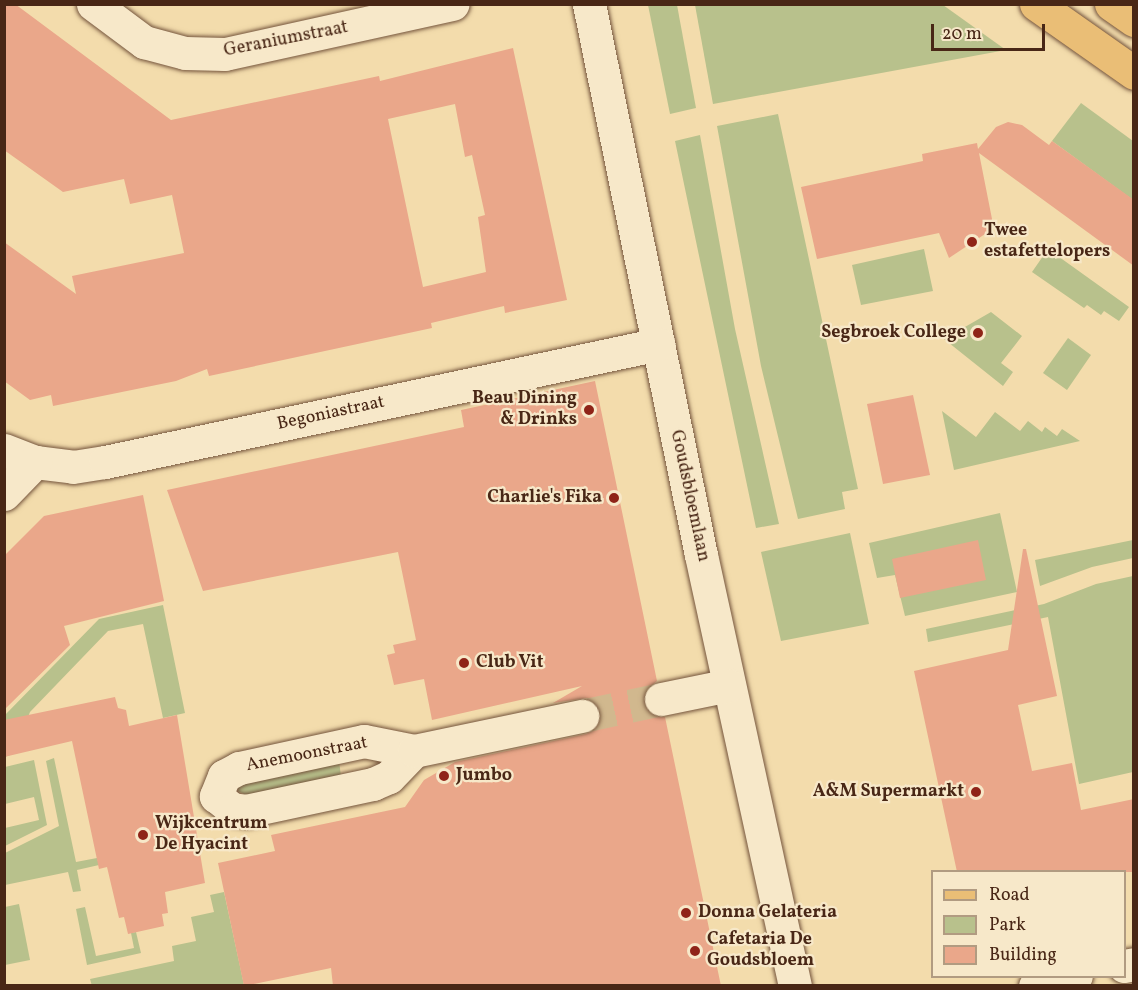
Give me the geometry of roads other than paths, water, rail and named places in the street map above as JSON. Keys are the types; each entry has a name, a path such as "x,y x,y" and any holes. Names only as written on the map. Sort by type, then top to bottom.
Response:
{"main road":[{"path":"1036,4 1134,74"},
{"path":"1111,4 1134,20"}],"street":[{"name":"Geraniumstraat","path":"93,4 144,42 185,53 225,54 453,4"},
{"name":"Goudsbloemlaan","path":"589,4 729,685 795,986"},
{"name":"Begoniastraat","path":"4,450 35,462 73,466 105,462 659,345"},
{"path":"4,494 35,462"},
{"path":"661,699 729,685"},
{"name":"Anemoonstraat","path":"414,751 388,777 373,783 246,811 232,809 216,796 224,776 239,768 364,741 414,751 582,716"},
{"path":"1035,986 1068,978"}],"tunnel":[{"path":"582,716 661,699"}],"place":[{"name":"Twee estafettelopers","path":"972,242"},
{"name":"Segbroek College","path":"978,333"},
{"name":"Beau Dining & Drinks","path":"589,410"},
{"name":"Charlie's Fika","path":"614,498"},
{"name":"Club Vit","path":"464,663"},
{"name":"Jumbo","path":"444,776"},
{"name":"A&M Supermarkt","path":"976,792"},
{"name":"Wijkcentrum De Hyacint","path":"143,835"},
{"name":"Donna Gelateria","path":"686,913"},
{"name":"Cafetaria De Goudsbloem","path":"695,951"}]}
